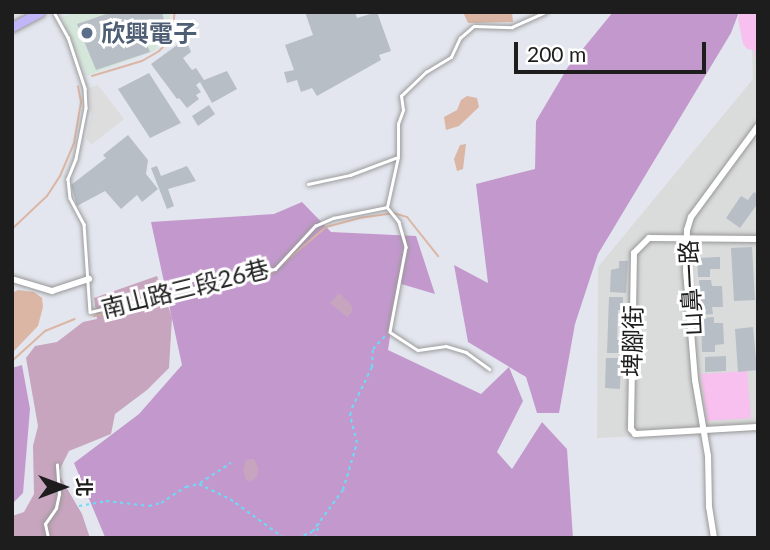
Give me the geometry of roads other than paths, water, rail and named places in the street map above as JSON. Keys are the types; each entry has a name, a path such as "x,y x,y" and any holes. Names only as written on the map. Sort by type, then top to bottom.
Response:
{"street":[{"path":"12,27 40,12"},
{"name":"山鼻一路","path":"714,538 709,507 708,456 695,380 686,239 691,217 758,126"},
{"name":"埤腳街","path":"758,239 649,238 634,253 631,429 635,434 758,427"},
{"path":"12,279 52,291 89,279"}],"lane":[{"path":"54,12 68,37 84,84 86,108 68,179 70,198 84,224 89,279"},
{"path":"489,369 466,352 446,346 418,350 390,332 406,247 398,222 387,206 398,157 398,124 403,110 401,96 426,72 451,57 467,30 479,25 512,27 545,12"},
{"path":"308,184 350,175 398,157"},
{"name":"南山路三段26巷","path":"89,279 90,312 275,269 315,226 333,218 387,206"},
{"path":"48,538 45,524 56,508 59,494 57,465"}],"waterway":[{"path":"92,76 142,61 159,51 171,39 175,12"},
{"path":"12,229 47,196 60,176 74,143 81,102 78,86"},
{"path":"94,316 269,275 326,227 359,218 393,213 407,217 438,256"},
{"path":"12,361 45,331 75,319"}],"place":[{"name":"欣興電子","path":"87,33"}]}
